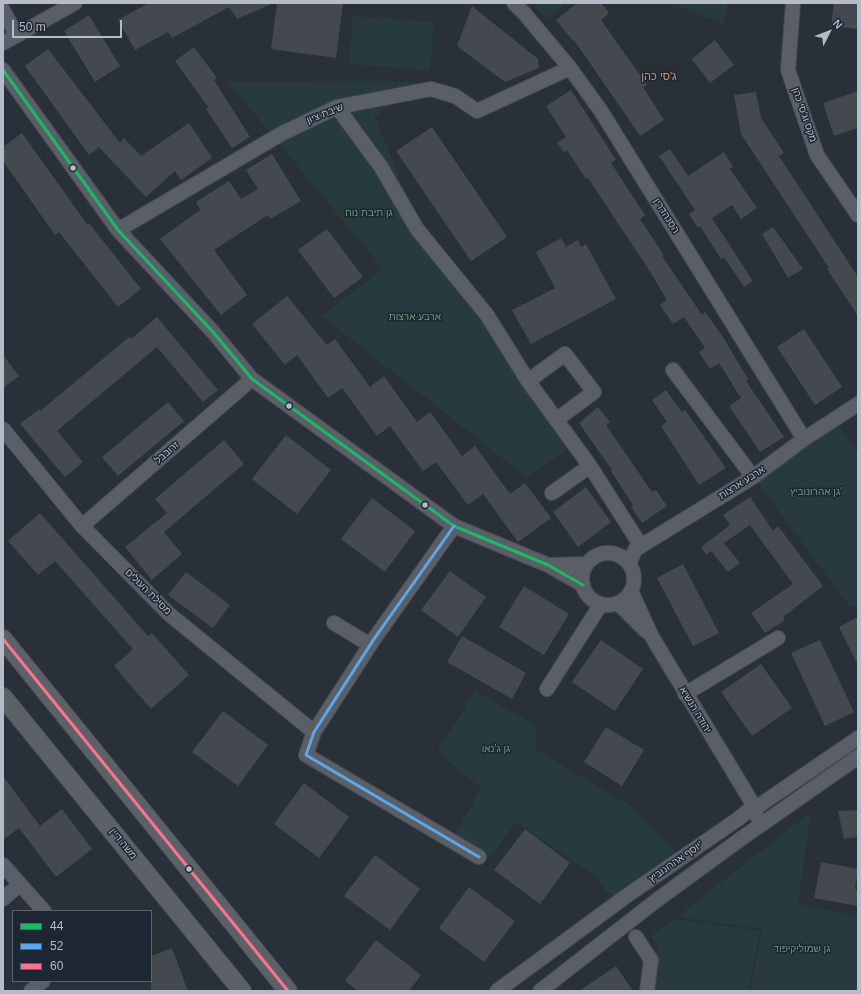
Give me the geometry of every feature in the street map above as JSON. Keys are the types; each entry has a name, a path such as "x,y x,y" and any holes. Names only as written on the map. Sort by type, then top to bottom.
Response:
{"main road":[{"path":"3,639 288,991"},
{"name":"משה דיין","path":"3,697 242,991"}],"street":[{"path":"3,43 16,34 75,3"},
{"name":"הסנהדרין","path":"514,3 570,68 601,111 804,439"},
{"name":"מקס וג'סי כהן","path":"793,3 788,70 817,155 858,215"},
{"path":"3,10 16,34"},
{"name":"שיבת ציון","path":"118,230 280,134 337,107 431,90 455,96 477,111 570,68"},
{"path":"3,70 118,230 212,332 252,379 454,526 548,565 583,585"},
{"path":"337,107 381,167 417,230 487,315 528,381 590,466 641,546"},
{"path":"528,381 565,354 594,392 556,420"},
{"path":"673,370 753,477"},
{"name":"זרובבל","path":"82,526 252,379"},
{"name":"ארבע ארצות","path":"629,564 635,550 753,477 804,439 858,404"},
{"name":"מסילת העולים","path":"3,429 82,526 169,614 314,732"},
{"path":"552,493 590,466"},
{"path":"454,526 370,645 314,732 306,755 479,857"},
{"path":"605,554 614,554 629,564 634,574 634,582 632,591 626,598 618,603 610,605 601,604 593,600 587,594 583,585 583,572 587,564 594,558 605,554"},
{"path":"548,565 587,564"},
{"name":"יהודה הנשיא","path":"632,591 652,637 738,783 754,806 757,827"},
{"name":"יהודה הנשיא","path":"618,603 652,637"},
{"path":"547,689 601,604"},
{"path":"334,623 370,645"},
{"path":"686,694 778,638"},
{"name":"יוסף אהרונוביץ'","path":"498,991 625,897 738,819 754,806 760,805 858,738"},
{"name":"יוסף אהרונוביץ'","path":"540,991 657,900 757,827 858,757"},
{"name":"יהודה הנשיא","path":"738,783 740,806 738,819"},
{"path":"3,865 43,910"},
{"path":"3,899 20,884"},
{"path":"636,937 651,960 647,991"},
{"path":"31,991 42,982"}],"green space":[{"path":"532,3 567,3 546,19"},
{"path":"670,3 728,3 723,24"},
{"path":"353,16 434,22 430,70 349,64"},
{"name":"ארבע ארצות","path":"227,81 419,82 375,117 419,225 577,443 526,477 322,316 383,269"},
{"name":"גן אהרונוביץ'","path":"838,424 858,455 858,605 850,607 757,482"},
{"name":"גן ג'נאו","path":"475,691 537,726 536,750 630,805 677,853 613,900 593,874 515,822 492,857 455,835 481,788 437,752"},
{"name":"גן שמוליקיפוד","path":"811,812 798,904 858,916 858,991 750,991 762,929 677,917"},
{"path":"675,919 760,931 748,991 652,991 658,946 651,936"}],"building":[{"path":"149,3 274,3 237,19 229,7 172,38 168,32 135,50 118,20"},
{"path":"277,3 343,3 336,58 271,49"},
{"path":"577,3 601,3 609,13 601,20 647,85 643,87 664,120 640,136 574,40 573,41 556,20"},
{"path":"834,3 858,3 858,29 831,26"},
{"path":"472,6 538,59 539,68 505,82 457,46"},
{"path":"89,15 120,66 95,82 64,31"},
{"path":"715,40 734,65 710,83 692,59"},
{"path":"194,47 217,78 214,80 250,137 232,148 206,109 208,107 175,61"},
{"path":"48,49 120,143 124,138 141,156 189,123 212,158 181,180 175,171 146,197 99,147 89,155 25,66"},
{"path":"571,90 616,160 611,163 645,215 640,219 664,255 662,256 702,315 705,312 723,337 748,379 746,381 784,437 760,452 729,406 741,398 719,363 710,369 699,352 705,348 684,317 673,324 660,305 667,300 649,270 588,178 586,179 567,150 564,152 557,143 566,137 546,106"},
{"path":"858,91 858,128 834,136 823,103"},
{"path":"756,92 761,118 784,153 779,156 858,277 858,316 827,269 829,268 741,134 734,95"},
{"path":"432,127 507,237 471,261 396,151"},
{"path":"22,133 87,224 89,223 141,289 118,307 59,232 55,235 3,161 3,147"},
{"path":"670,149 688,176 724,152 733,167 730,169 757,208 741,219 732,205 712,218 753,281 744,287 724,257 721,259 700,226 698,228 689,214 695,210 659,156"},
{"path":"272,154 301,201 270,219 268,215 214,250 247,295 221,315 160,239 200,210 196,202 229,181 241,199 258,189 246,170"},
{"path":"773,227 803,269 788,278 762,234"},
{"path":"327,229 363,277 334,298 298,250"},
{"path":"561,238 566,247 578,240 581,247 586,244 616,299 531,344 512,310 555,288 536,252"},
{"path":"287,296 327,345 335,339 370,387 384,376 417,422 430,412 462,456 475,446 510,494 525,483 551,518 518,542 483,494 468,505 436,462 423,471 390,426 377,436 342,388 328,398 297,355 285,365 252,324"},
{"path":"157,317 218,390 203,402 157,347 57,431 83,462 65,477 20,424 39,409 40,411 129,337 131,339"},
{"path":"804,329 842,387 815,405 777,347"},
{"path":"3,355 19,376 3,388"},
{"path":"666,390 682,412 685,410 726,468 699,485 661,426 667,422 652,400"},
{"path":"168,402 184,421 118,476 102,457"},
{"path":"598,407 610,422 606,425 652,492 656,490 667,506 642,523 631,506 633,505 611,471 612,470 579,423"},
{"path":"286,435 331,470 297,514 252,479"},
{"path":"224,440 244,464 164,532 182,554 152,580 125,547 167,513 155,499"},
{"path":"586,487 611,522 578,547 553,512"},
{"path":"750,497 773,531 778,526 823,586 783,617 785,620 765,633 751,613 793,584 750,525 724,543 740,563 728,572 711,551 706,555 701,547 730,525 723,515"},
{"path":"372,498 415,531 385,572 341,539"},
{"path":"40,513 148,636 152,633 189,675 151,709 114,666 133,649 55,561 38,575 8,541"},
{"path":"683,564 719,633 693,646 657,578"},
{"path":"450,571 486,597 458,637 421,610"},
{"path":"186,572 230,605 213,628 168,595"},
{"path":"524,586 569,614 544,655 499,627"},
{"path":"858,617 858,665 839,627"},
{"path":"462,636 526,673 512,699 447,662"},
{"path":"601,640 643,669 615,711 572,682"},
{"path":"820,640 854,712 825,726 791,653"},
{"path":"761,664 792,708 752,736 721,692"},
{"path":"223,711 268,745 238,786 192,752"},
{"path":"606,727 644,750 622,786 584,762"},
{"path":"3,776 40,826 62,809 92,849 56,877 19,828 3,840"},
{"path":"304,783 349,817 319,858 274,824"},
{"path":"858,810 858,837 844,839 838,811"},
{"path":"525,829 570,863 540,904 494,870"},
{"path":"375,855 420,889 390,930 344,896"},
{"path":"821,862 858,869 855,889 858,890 858,906 814,898"},
{"path":"469,887 515,921 484,962 439,928"},
{"path":"376,940 421,975 409,991 358,991 345,981"},
{"path":"172,948 188,991 151,991 152,956"},
{"path":"616,966 633,991 579,991"}],"transit line":[{"name":"44","path":"3,70 118,230 213,332 252,379 454,526 548,565 583,585"},
{"name":"52","path":"454,526 374,639 314,732 306,755 479,857"},
{"name":"60","path":"3,639 288,991"}],"district":[{"name":"ג'סי כהן","path":"659,77"}],"park label":[{"name":"גן תיבת נוח","path":"369,213"}]}
